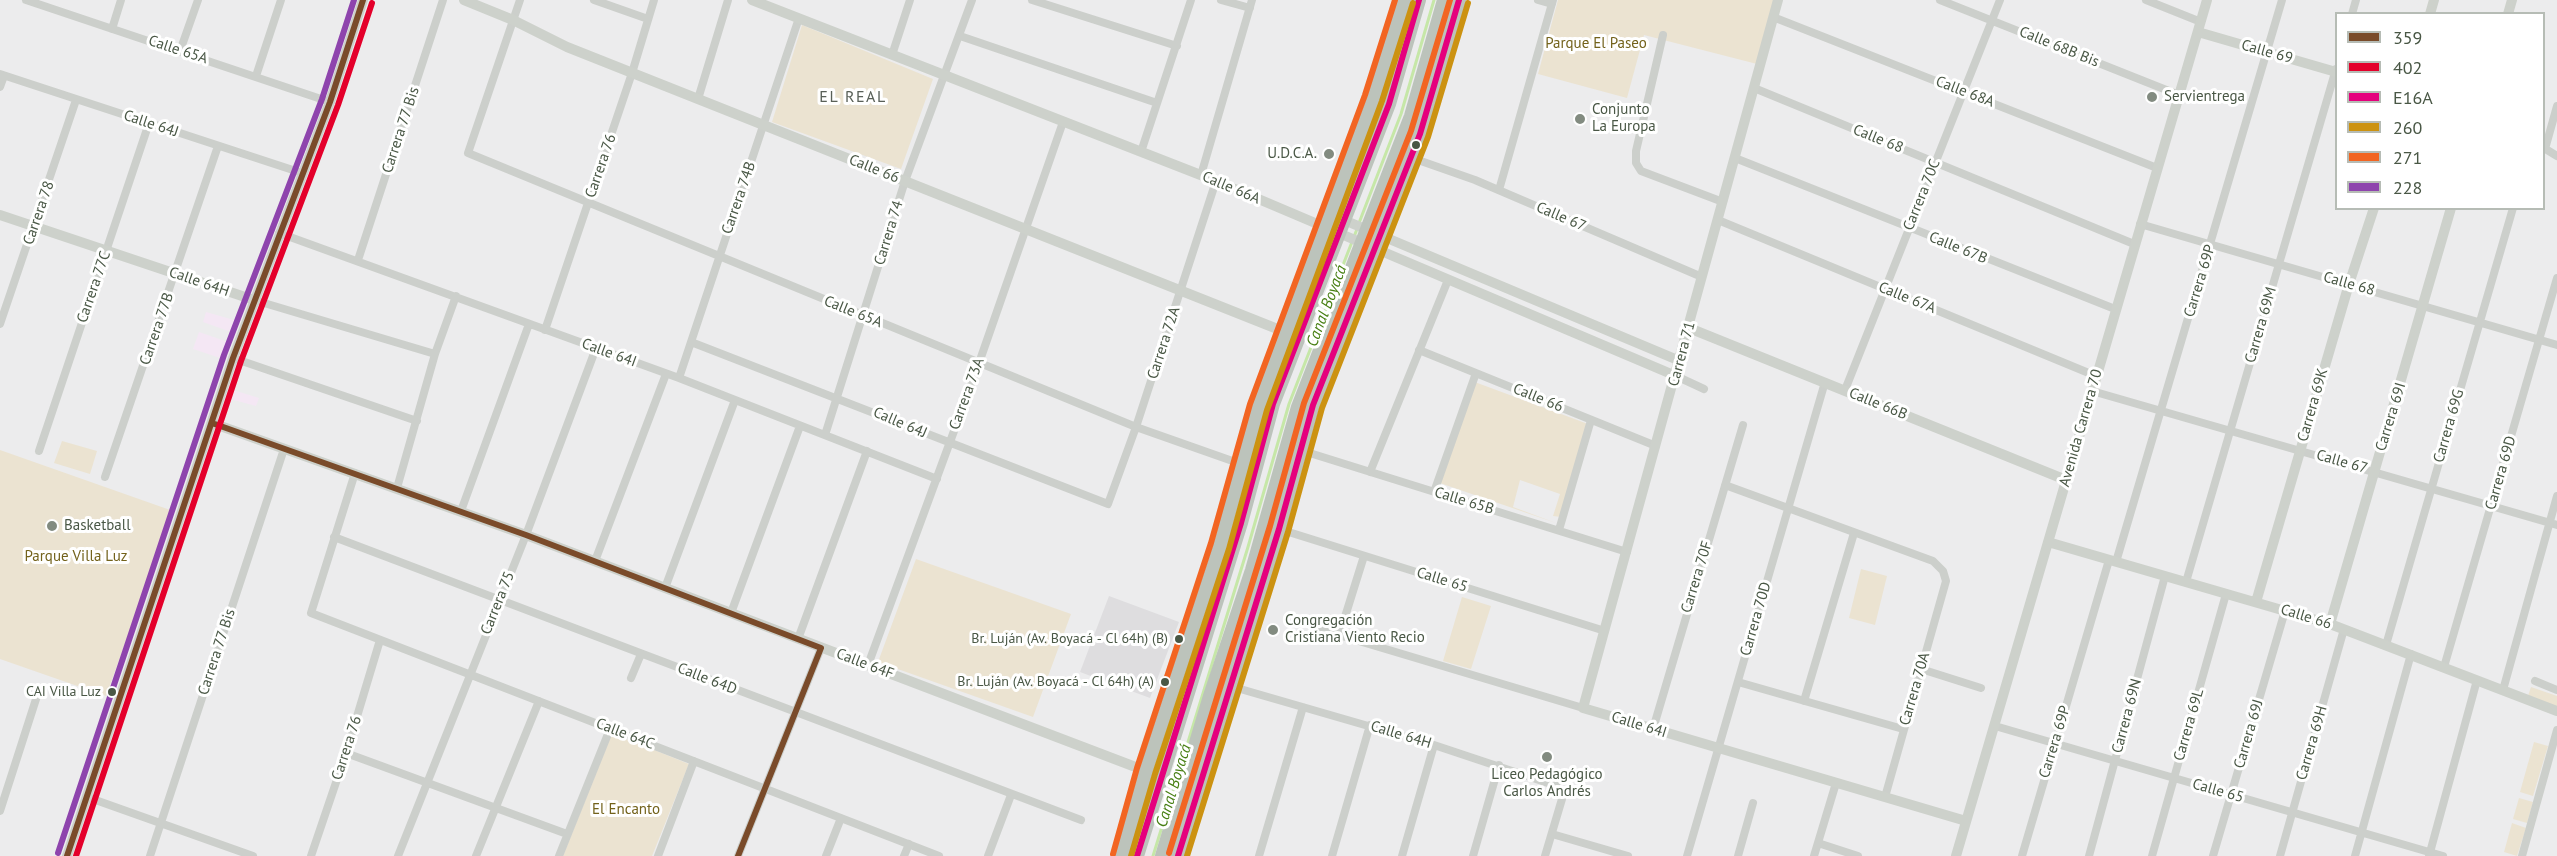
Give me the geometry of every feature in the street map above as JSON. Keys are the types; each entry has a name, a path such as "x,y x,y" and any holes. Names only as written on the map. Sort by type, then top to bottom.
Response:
{"highway":[{"path":"1122,856 1146,771 1220,546 1258,407 1285,332 1339,226 1404,0"},
{"path":"1137,856 1225,574 1273,404 1339,226 1389,104 1419,0"},
{"path":"1162,856 1238,614 1298,407 1366,237 1411,116 1444,0"},
{"path":"1177,856 1279,529 1300,450 1366,237 1426,115 1459,0"},
{"path":"1220,546 1225,574"},
{"path":"1238,614 1258,597"},
{"path":"1187,642 1208,626"},
{"path":"1168,834 1177,856"}],"street":[{"name":"Calle 65A","path":"26,0 39,2 112,29 330,102"},
{"path":"112,29 121,0"},
{"path":"180,51 198,0"},
{"path":"256,76 281,0"},
{"path":"67,856 233,358 330,102 363,0"},
{"name":"Carrera 77 Bis","path":"358,260 443,0"},
{"name":"Calle 66","path":"464,0 513,20 567,47 1285,332"},
{"path":"513,20 520,0"},
{"path":"594,0 648,19"},
{"name":"Carrera 76","path":"545,330 632,73 654,0"},
{"path":"698,99 728,0"},
{"name":"Calle 66A","path":"752,0 1216,181 1339,226 1680,361"},
{"path":"892,55 910,0"},
{"name":"Carrera 74","path":"825,435 905,181 972,0"},
{"path":"1032,0 1177,46"},
{"path":"1141,152 1191,0"},
{"path":"1201,175 1251,4 1221,0"},
{"path":"1499,190 1553,2 1538,0"},
{"name":"Carrera 71","path":"1583,708 1778,0"},
{"name":"Calle 68B Bis","path":"1940,0 2179,95"},
{"name":"Carrera 70C","path":"1845,390 2000,0"},
{"name":"Calle 69","path":"2146,0 2199,27 2268,52 2335,70"},
{"name":"Avenida Carrera 70","path":"1956,856 2207,0"},
{"name":"Carrera 69P","path":"2022,856 2055,743 2212,245 2282,0"},
{"name":"Calle 68A","path":"1773,17 2157,168"},
{"name":"Carrera 74B","path":"679,378 799,18"},
{"name":"Calle 65A","path":"513,20 468,153 1136,427 1241,464"},
{"path":"960,36 1157,103"},
{"path":"1663,36 1636,151 1636,163 1641,171 1723,202"},
{"name":"Carrera 69M","path":"2186,582 2335,73"},
{"path":"0,87 2,75"},
{"name":"Calle 64J","path":"2,75 302,173"},
{"name":"Calle 68","path":"1754,88 2134,244"},
{"name":"Carrera 78","path":"0,324 76,100"},
{"path":"2545,146 2557,106"},
{"name":"Carrera 73A","path":"868,665 979,363 1063,122"},
{"name":"Carrera 77C","path":"39,451 149,123"},
{"name":"Carrera 77B","path":"105,477 218,146"},
{"name":"Calle 67B","path":"1735,158 2115,309"},
{"name":"Calle 67","path":"1418,160 1475,180 1702,277"},
{"name":"Carrera 72A","path":"1108,504 1136,427 1216,181"},
{"name":"Carrera 69K","path":"2256,602 2349,284 2373,210"},
{"name":"Carrera 69I","path":"2330,624 2450,210"},
{"name":"Carrera 69G","path":"2386,645 2512,210"},
{"name":"Calle 64H","path":"0,215 254,300 435,354"},
{"name":"Calle 67A","path":"1718,220 2096,376"},
{"name":"Calle 68","path":"2140,224 2557,345"},
{"name":"Calle 64I","path":"279,233 679,378 937,479"},
{"name":"Calle 66A","path":"1366,237 1448,279 1704,389"},
{"name":"Carrera 69D","path":"2444,667 2557,278"},
{"path":"1370,472 1448,279"},
{"path":"397,488 435,354 456,296"},
{"path":"461,511 529,324"},
{"name":"Calle 66B","path":"1689,327 2066,480"},
{"name":"Calle 64J","path":"691,342 1108,504"},
{"name":"Carrera 75","path":"398,856 526,535 596,348"},
{"name":"Calle 66","path":"1419,350 1656,446"},
{"path":"233,358 417,421"},
{"path":"1434,492 1476,373"},
{"path":"595,561 666,374"},
{"name":"Carrera 70D","path":"1687,856 1825,382"},
{"name":"Calle 67","path":"2092,391 2231,429 2553,524"},
{"path":"665,588 735,400"},
{"path":"1559,530 1591,420"},
{"name":"Calle 64F","path":"212,423 526,535 1146,771"},
{"name":"Carrera 70F","path":"1653,729 1743,425"},
{"path":"731,613 800,426"},
{"name":"Carrera 77 Bis","path":"150,856 284,449"},
{"name":"Calle 65B","path":"1300,450 1627,552"},
{"path":"798,639 867,451"},
{"path":"334,537 355,473"},
{"path":"1725,485 1854,533 1804,701"},
{"path":"2503,690 2553,524 2557,496"},
{"name":"Calle 65","path":"1279,529 1605,631"},
{"name":"Carrera 70A","path":"1854,533 1933,561 1943,571 1946,581 1885,797"},
{"name":"Calle 64D","path":"334,537 1081,820"},
{"name":"Calle 64C","path":"334,537 311,613 939,856"},
{"name":"Calle 66","path":"2048,542 2330,624 2557,711"},
{"path":"1339,636 1364,556"},
{"name":"Carrera 69N","path":"2090,856 2165,576"},
{"name":"Carrera 69L","path":"2152,856 2226,594"},
{"name":"Carrera 69J","path":"2213,856 2285,612"},
{"name":"Calle 64I","path":"1312,627 1966,821"},
{"name":"Carrera 69H","path":"2280,856 2344,629"},
{"name":"Carrera 76","path":"311,856 346,753 380,640"},
{"path":"738,856 821,648"},
{"path":"631,678 641,654"},
{"path":"2355,856 2411,654"},
{"path":"1921,669 1981,688"},
{"path":"2430,854 2477,680"},
{"path":"2535,681 2557,690"},
{"path":"1738,682 1903,729"},
{"name":"Calle 64H","path":"1230,686 1370,725 1499,765 1557,786 1562,799 1552,834"},
{"path":"0,811 38,696"},
{"path":"476,856 539,701"},
{"path":"1259,856 1303,707"},
{"path":"1332,856 1370,725"},
{"name":"Calle 65","path":"1995,726 2442,856"},
{"path":"559,856 610,729"},
{"path":"2522,856 2557,730"},
{"path":"1402,856 1434,745"},
{"path":"346,753 495,810 567,834"},
{"path":"658,856 694,761"},
{"path":"1473,856 1499,765"},
{"path":"1814,856 1836,783"},
{"path":"988,856 1011,795"},
{"path":"87,797 252,856"},
{"path":"1738,856 1753,803"},
{"path":"826,856 841,818"},
{"path":"1545,856 1552,834 1628,856"},
{"path":"1818,843 1858,856"},
{"path":"904,856 909,844"}],"shaded area":[{"path":"206,312 234,320 231,332 203,322"},
{"path":"199,332 228,342 223,359 193,349"},
{"path":"233,390 259,398 256,406 230,399"},
{"path":"1109,596 1179,622 1150,698 1080,672"}],"green space":[{"name":"Parque El Paseo","path":"1558,0 1774,0 1757,64 1644,35 1627,98 1538,74"},
{"path":"802,25 933,79 901,169 772,122"},
{"path":"1472,381 1588,424 1561,517 1553,516 1560,494 1520,480 1513,507 1556,523 1434,481"},
{"path":"62,441 97,451 90,474 54,463"},
{"name":"Parque Villa Luz","path":"0,450 173,511 106,696 0,659"},
{"path":"916,559 1071,614 1033,717 878,662"},
{"path":"1861,569 1887,576 1875,625 1849,618"},
{"path":"1462,597 1491,606 1471,669 1443,661"},
{"path":"2531,687 2557,696 2557,707 2528,696"},
{"name":"El Encanto","path":"612,733 689,764 652,856 563,856"},
{"path":"2534,742 2548,746 2533,796 2520,792"},
{"path":"2519,798 2533,802 2527,823 2513,819"},
{"path":"2512,823 2526,828 2517,856 2504,852"}],"waterway":[{"name":"Canal Boyacá","path":"1359,223 1401,114 1434,0"},
{"name":"Canal Boyacá","path":"1153,856 1248,547 1289,404 1357,229"}],"transit line":[{"name":"228","path":"58,853 224,355 322,99 354,0"},
{"name":"359","path":"67,856 233,358 330,102 363,0"},
{"name":"271","path":"1113,854 1137,768 1211,543 1250,404 1365,95 1395,0"},
{"name":"E16A","path":"1137,856 1241,523 1273,404 1389,104 1419,0"},
{"name":"271","path":"1169,853 1270,526 1304,403 1411,131 1450,0"},
{"name":"E16A","path":"1178,856 1279,529 1313,405 1420,134 1459,0"},
{"name":"402","path":"76,856 241,361 338,105 372,3"},
{"name":"260","path":"1131,856 1155,774 1229,549 1267,410 1382,101 1413,3"},
{"name":"260","path":"1187,856 1288,532 1322,408 1428,137 1468,3"},
{"name":"359","path":"212,423 526,535 821,648 738,856"}],"place":[{"name":"Servientrega","path":"2152,97"},
{"name":"Conjunto La Europa","path":"1580,119"},
{"name":"U.D.C.A.","path":"1329,154"},
{"name":"Basketball","path":"52,526"},
{"name":"Congregación Cristiana Viento Recio","path":"1273,630"},
{"name":"Br. Luján (Av. Boyacá - Cl 64h) (B)","path":"1179,639"},
{"name":"Br. Luján (Av. Boyacá - Cl 64h) (A)","path":"1165,682"},
{"name":"CAI Villa Luz","path":"112,692"},
{"name":"Liceo Pedagógico Carlos Andrés","path":"1547,757"}],"district":[{"name":"EL REAL","path":"853,97"}]}
